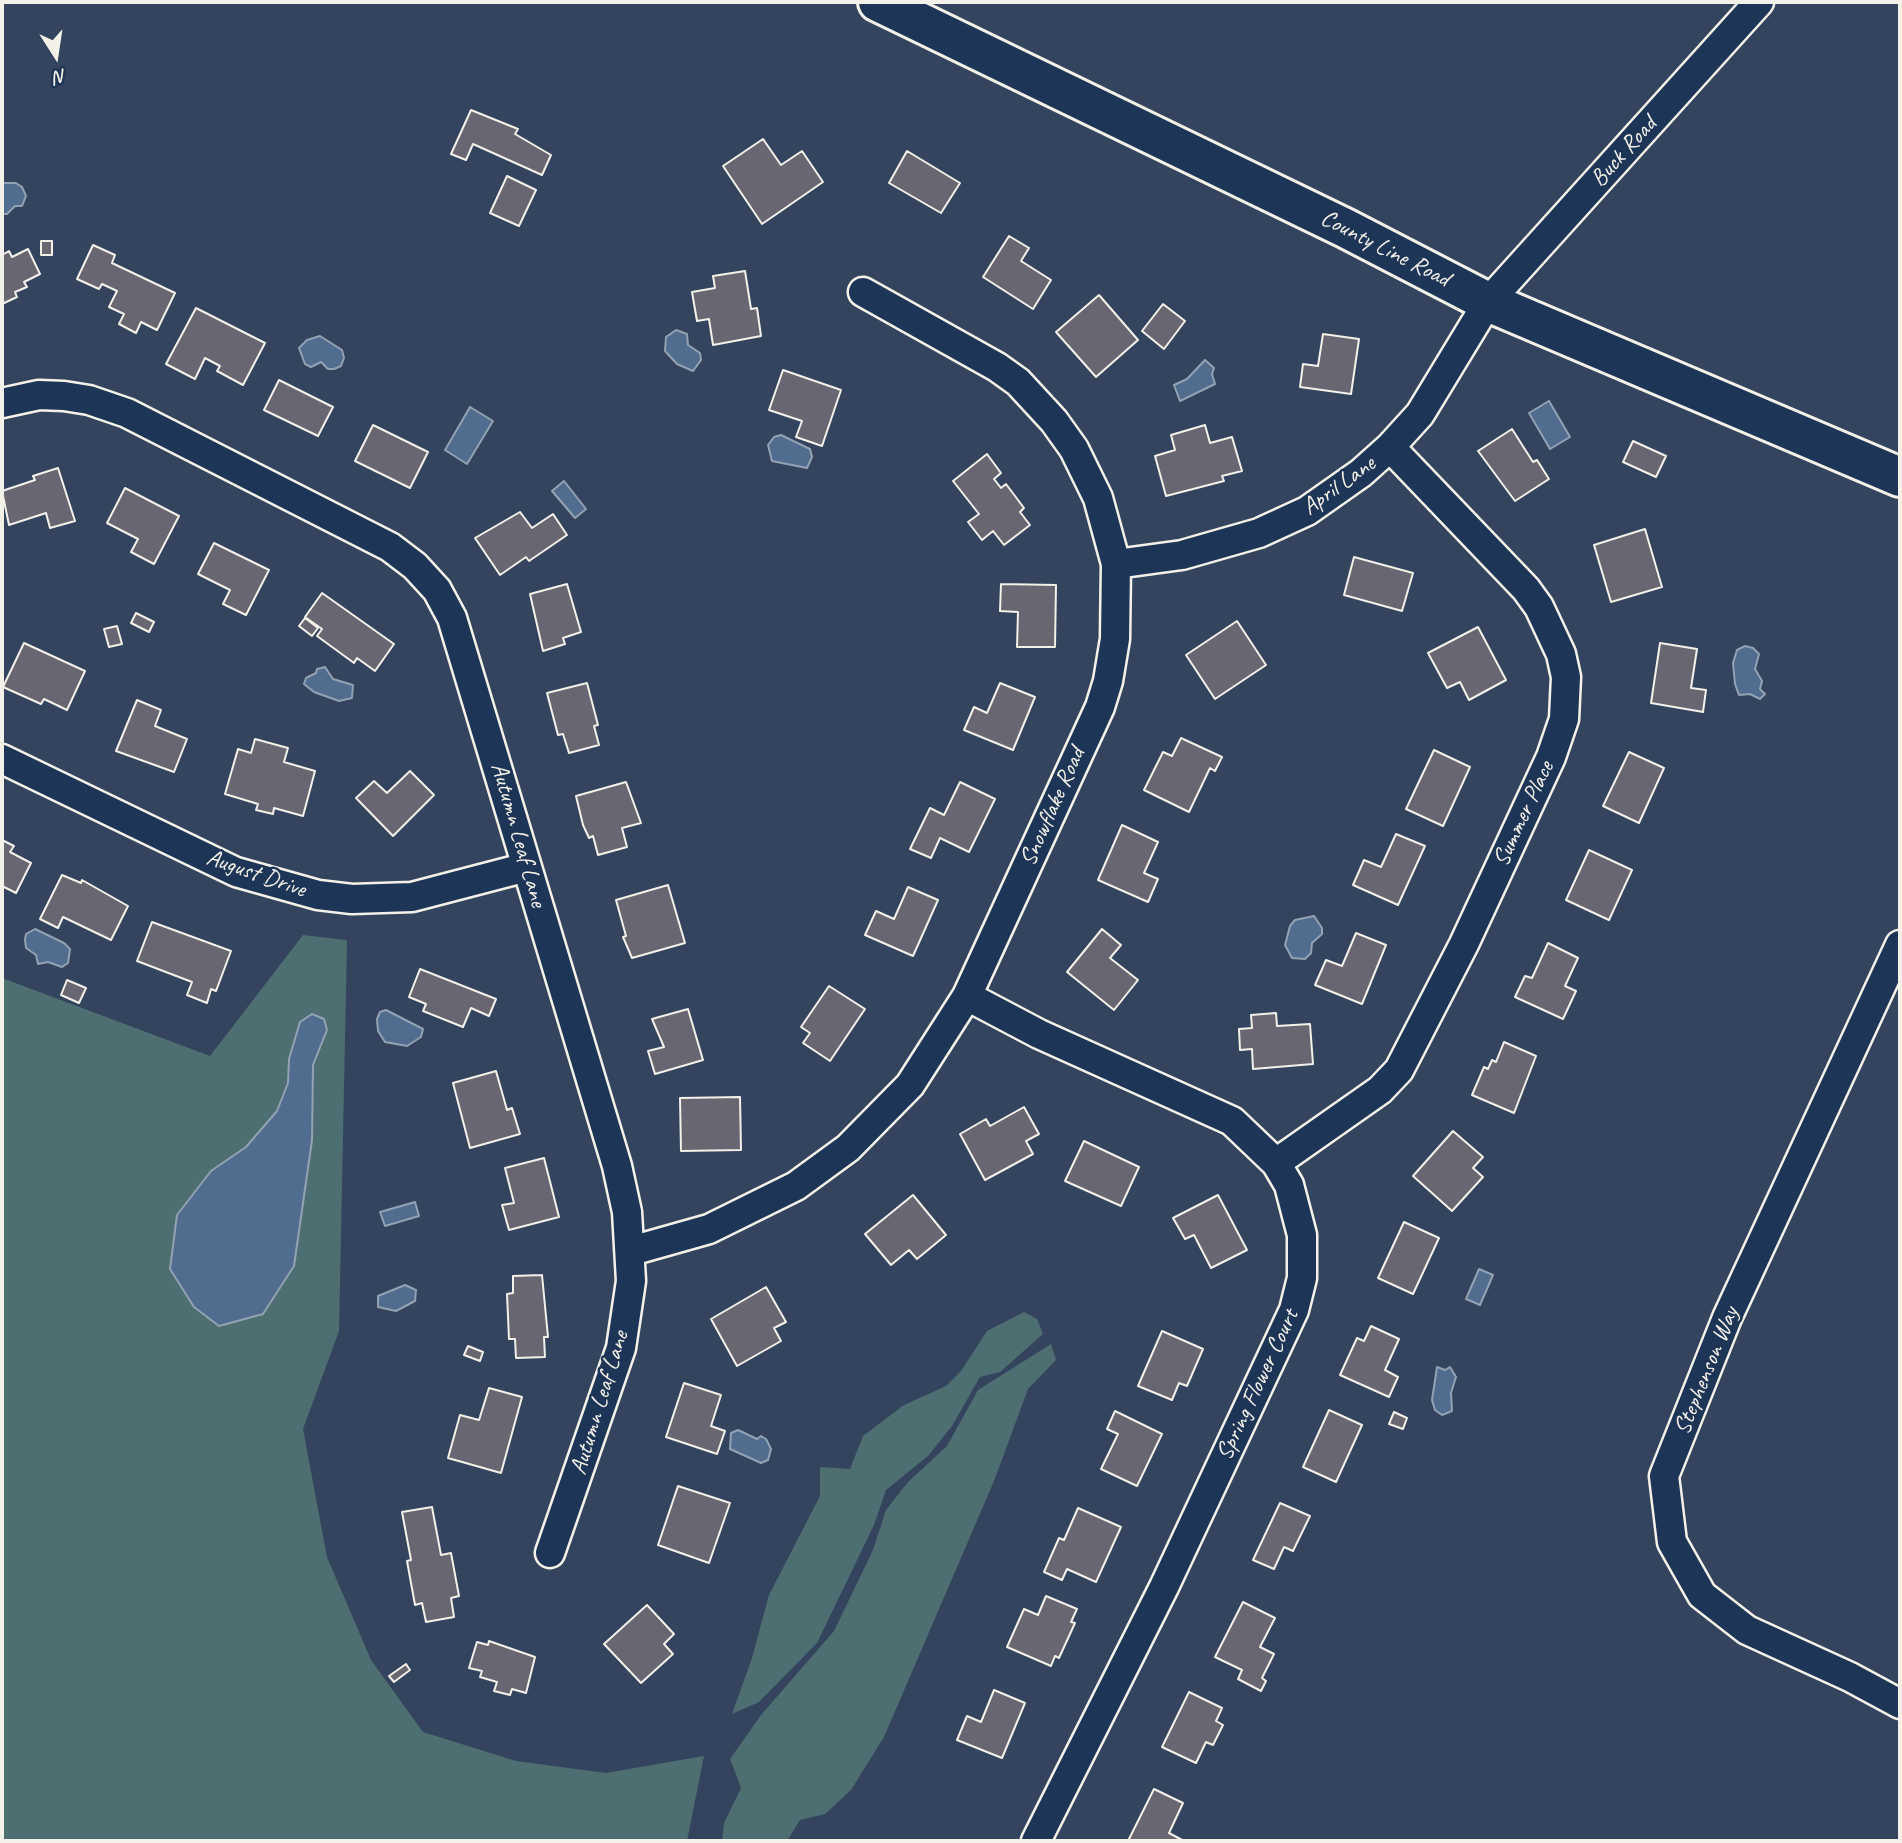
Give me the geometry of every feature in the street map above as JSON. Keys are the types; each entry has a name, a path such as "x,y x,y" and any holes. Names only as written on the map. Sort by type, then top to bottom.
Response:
{"main road":[{"name":"County Line Road","path":"878,2 1345,228 1488,302 1900,477"}],"street":[{"name":"Buck Road","path":"1488,302 1759,2"},
{"name":"Snowflake Road","path":"631,1251 678,1238 739,1216 822,1168 872,1126 910,1084 967,996 1100,707 1108,681 1115,639 1116,564 1098,498 1074,449 1054,421 1018,382 997,367 863,292"},
{"name":"April Lane","path":"1116,564 1225,545 1283,523 1337,491 1390,447 1420,414 1488,302"},
{"name":"Autumn Leaf Lane","path":"2,403 39,396 64,396 89,400 127,413 390,547 415,566 437,590 452,618 617,1166 627,1212 631,1281 621,1348 550,1553"},
{"name":"Summer Place","path":"1276,1163 1380,1090 1399,1070 1464,944 1551,757 1564,719 1566,677 1561,654 1539,607 1526,589 1390,447"},
{"name":"August Drive","path":"2,760 236,872 318,895 363,900 412,897 527,867"},
{"name":"Stephenson Way","path":"1900,945 1727,1318 1664,1476 1672,1542 1702,1595 1747,1630 1850,1677 1900,1704"},
{"name":"Spring Flower Court","path":"967,996 1039,1034 1209,1108 1232,1121 1276,1163 1289,1185 1302,1235 1302,1278 1294,1310 1164,1587 1036,1841"}],"green space":[{"path":"303,935 347,940 339,1331 303,1429 327,1557 371,1660 423,1732 516,1761 606,1773 704,1756 687,1841 2,1841 2,978 210,1056"},
{"path":"1024,1312 1037,1319 1043,1334 1000,1372 980,1377 952,1426 928,1456 886,1490 874,1525 817,1643 759,1702 732,1714 752,1658 769,1595 820,1496 820,1467 850,1469 863,1436 904,1405 946,1386 961,1371 987,1331"},
{"path":"1051,1344 1056,1360 1028,1389 994,1481 884,1737 851,1790 825,1814 800,1820 787,1841 722,1841 724,1823 741,1788 730,1759 761,1715 834,1631 873,1550 886,1510 908,1482 947,1446 978,1390"}],"water":[{"path":"2,183 16,183 22,187 26,196 22,206 15,206 7,214 2,214"},
{"path":"676,330 687,334 688,345 700,353 701,360 693,371 677,364 665,351 666,337"},
{"path":"320,336 342,350 344,358 341,366 328,369 321,362 311,367 305,364 299,348 307,340"},
{"path":"1205,360 1214,368 1212,374 1215,384 1180,401 1174,385 1187,379"},
{"path":"1549,401 1570,437 1550,449 1529,413"},
{"path":"470,407 493,421 467,464 445,450"},
{"path":"781,435 810,449 812,457 807,468 772,461 768,445 774,437"},
{"path":"564,481 586,509 575,518 552,491"},
{"path":"1745,646 1753,648 1759,654 1755,669 1762,681 1760,689 1765,694 1760,699 1750,694 1739,695 1735,684 1733,663 1737,650"},
{"path":"325,667 333,679 353,685 352,698 339,701 314,692 304,684 306,678 316,673 317,669"},
{"path":"1314,916 1322,928 1322,934 1312,943 1311,953 1305,959 1292,958 1285,945 1290,926 1295,920"},
{"path":"35,929 64,943 70,949 68,963 62,967 48,962 38,964 36,955 26,948 25,940 26,934"},
{"path":"386,1010 423,1029 421,1037 407,1046 385,1042 378,1031 377,1019 380,1012"},
{"path":"312,1014 324,1019 327,1030 313,1065 312,1140 294,1266 263,1314 219,1326 194,1307 170,1269 177,1215 211,1171 246,1147 277,1111 288,1083 289,1059 300,1022"},
{"path":"415,1202 419,1216 385,1226 380,1212"},
{"path":"1479,1269 1493,1275 1480,1305 1466,1299"},
{"path":"405,1285 416,1290 415,1301 396,1311 378,1307 378,1296"},
{"path":"1437,1367 1445,1370 1450,1367 1456,1377 1451,1393 1452,1411 1442,1415 1435,1410 1432,1400"},
{"path":"738,1430 757,1439 761,1436 766,1439 771,1449 768,1460 761,1463 730,1449 731,1433"}],"building":[{"path":"471,110 518,129 515,134 551,155 542,175 473,144 466,160 451,154"},
{"path":"763,139 781,165 802,151 823,182 762,224 723,166"},
{"path":"907,151 960,183 941,213 889,183"},
{"path":"507,176 536,190 519,226 490,213"},
{"path":"1009,236 1029,248 1021,261 1051,280 1033,309 983,277"},
{"path":"41,241 52,241 52,255 41,255"},
{"path":"93,245 115,255 112,263 175,293 157,330 141,322 136,333 119,324 124,314 109,307 117,291 102,284 99,289 77,279"},
{"path":"28,249 40,274 24,282 27,287 15,292 17,297 2,304 2,255 9,251 12,257"},
{"path":"745,271 751,309 757,308 761,336 713,345 709,319 697,321 692,292 715,288 713,276"},
{"path":"1099,295 1138,340 1096,377 1056,332"},
{"path":"1163,304 1185,321 1164,349 1142,331"},
{"path":"196,308 265,343 243,385 217,371 220,366 205,358 195,379 166,364"},
{"path":"1323,334 1359,339 1351,394 1300,387 1303,364 1318,366"},
{"path":"783,370 841,390 822,446 796,437 802,421 769,410"},
{"path":"279,380 333,407 318,436 264,410"},
{"path":"373,425 428,452 410,488 355,461"},
{"path":"1205,425 1210,443 1232,437 1242,471 1222,476 1224,481 1166,496 1155,456 1175,450 1171,435"},
{"path":"1512,429 1533,462 1537,460 1549,479 1515,501 1478,451"},
{"path":"1633,441 1666,456 1656,477 1623,462"},
{"path":"987,454 1001,473 994,479 1001,488 1006,484 1024,508 1020,512 1030,525 1004,545 993,531 982,540 968,522 979,514 953,481"},
{"path":"58,468 75,521 50,528 46,513 9,525 2,491 35,480 33,476"},
{"path":"125,488 179,516 154,564 131,552 138,539 107,523"},
{"path":"520,512 532,528 553,514 567,535 529,561 526,557 500,575 475,538"},
{"path":"1645,529 1662,587 1611,602 1594,545"},
{"path":"214,543 269,570 246,615 223,604 230,590 198,574"},
{"path":"1354,557 1413,573 1402,611 1344,595"},
{"path":"567,584 581,632 563,638 565,644 543,651 530,594"},
{"path":"1001,584 1056,585 1055,647 1017,647 1018,612 1000,611"},
{"path":"322,593 394,644 375,671 357,658 354,663 317,636 322,629 305,617"},
{"path":"136,613 154,622 149,632 131,623"},
{"path":"305,618 318,628 312,636 299,626"},
{"path":"1237,621 1266,665 1215,699 1186,655"},
{"path":"117,626 122,644 109,647 104,629"},
{"path":"1478,627 1506,680 1469,700 1460,682 1447,688 1428,653"},
{"path":"24,643 85,671 67,710 44,699 41,704 3,687"},
{"path":"1660,643 1697,649 1691,688 1706,690 1703,712 1651,703"},
{"path":"587,683 598,725 594,726 599,745 569,753 563,734 558,735 547,693"},
{"path":"1000,683 1035,697 1013,750 964,730 974,707 987,713"},
{"path":"137,700 161,710 155,726 187,739 174,772 116,751"},
{"path":"1181,738 1222,757 1215,771 1210,768 1189,812 1144,790 1163,752 1172,756"},
{"path":"255,739 288,748 284,762 315,771 303,816 274,808 273,814 256,810 258,804 225,794 238,749 251,753"},
{"path":"1434,750 1470,767 1443,826 1406,809"},
{"path":"1629,752 1664,768 1639,823 1603,806"},
{"path":"410,771 434,795 393,836 356,798 374,781 387,793"},
{"path":"626,782 641,823 622,828 627,847 598,855 593,836 589,838 583,825 576,796"},
{"path":"960,782 995,799 969,852 940,838 931,858 910,849 930,808 944,815"},
{"path":"1122,825 1158,842 1144,873 1158,879 1148,902 1098,880"},
{"path":"1396,834 1425,846 1398,905 1353,885 1364,860 1381,867"},
{"path":"2,840 14,846 10,852 31,863 16,893 2,886"},
{"path":"1589,850 1632,870 1609,920 1566,900"},
{"path":"62,875 81,883 82,880 128,906 111,940 63,917 58,928 40,919"},
{"path":"668,885 685,943 632,958 623,937 626,936 616,900"},
{"path":"908,887 938,900 913,956 865,935 876,911 894,919"},
{"path":"152,922 231,951 216,991 211,989 207,1003 187,995 192,982 137,961"},
{"path":"1102,929 1121,945 1110,958 1138,980 1114,1010 1067,972"},
{"path":"1356,933 1386,945 1362,1004 1315,985 1326,960 1342,966"},
{"path":"1548,943 1578,958 1565,986 1576,991 1563,1019 1515,997 1525,976 1532,978"},
{"path":"420,969 496,999 489,1016 471,1008 463,1027 423,1011 426,1004 409,997"},
{"path":"67,980 86,988 79,1003 61,995"},
{"path":"829,986 865,1009 830,1061 803,1043 810,1033 801,1027"},
{"path":"688,1009 703,1060 655,1074 648,1051 664,1047 652,1019"},
{"path":"1276,1013 1277,1026 1310,1024 1313,1064 1253,1069 1252,1049 1240,1050 1239,1029 1252,1028 1251,1015"},
{"path":"1504,1042 1536,1056 1514,1113 1472,1095 1484,1067 1488,1069 1492,1060 1496,1062"},
{"path":"496,1071 507,1110 512,1108 520,1134 470,1148 453,1083"},
{"path":"740,1097 741,1150 681,1151 680,1098"},
{"path":"1024,1107 1039,1134 1026,1141 1033,1154 985,1180 960,1134 986,1119 990,1126"},
{"path":"1453,1131 1483,1157 1473,1168 1483,1177 1452,1211 1413,1176"},
{"path":"1084,1141 1139,1167 1121,1206 1065,1181"},
{"path":"544,1158 559,1217 509,1230 502,1205 514,1203 505,1168"},
{"path":"913,1195 946,1235 917,1259 909,1250 891,1265 865,1234"},
{"path":"1218,1195 1247,1250 1211,1268 1194,1235 1185,1239 1173,1218"},
{"path":"1404,1222 1439,1238 1413,1294 1378,1278"},
{"path":"542,1275 548,1337 544,1337 545,1357 516,1358 515,1339 509,1339 507,1294 513,1293 513,1276"},
{"path":"766,1287 786,1322 774,1328 781,1341 737,1366 711,1319"},
{"path":"1371,1326 1399,1339 1385,1370 1398,1377 1389,1397 1340,1375 1357,1338 1364,1341"},
{"path":"1162,1331 1203,1349 1187,1386 1179,1383 1172,1400 1138,1386"},
{"path":"468,1346 483,1352 480,1361 464,1355"},
{"path":"684,1383 721,1395 711,1426 725,1431 717,1454 666,1437"},
{"path":"489,1388 522,1397 501,1473 448,1458 460,1415 479,1420"},
{"path":"1329,1410 1362,1425 1336,1482 1303,1467"},
{"path":"1115,1411 1162,1434 1137,1486 1101,1469 1118,1434 1107,1429"},
{"path":"1394,1412 1407,1418 1403,1429 1389,1424"},
{"path":"678,1486 730,1503 709,1563 658,1545"},
{"path":"1280,1503 1310,1516 1293,1551 1284,1547 1274,1569 1253,1560"},
{"path":"432,1507 441,1555 451,1553 459,1596 451,1598 454,1617 426,1622 422,1603 415,1605 407,1561 411,1560 402,1512"},
{"path":"1078,1508 1121,1527 1096,1582 1067,1569 1062,1580 1044,1572 1059,1538 1064,1540"},
{"path":"1046,1596 1077,1609 1071,1622 1075,1623 1059,1658 1055,1656 1051,1666 1007,1647 1024,1609 1038,1615"},
{"path":"1243,1602 1275,1618 1260,1647 1274,1654 1262,1678 1266,1681 1261,1691 1238,1679 1242,1670 1215,1657"},
{"path":"647,1605 674,1634 664,1644 673,1654 641,1683 604,1644"},
{"path":"489,1641 535,1657 526,1693 512,1689 510,1695 494,1691 497,1682 480,1677 482,1671 469,1668 477,1642 488,1645"},
{"path":"406,1664 410,1670 394,1682 389,1676"},
{"path":"994,1690 1025,1703 1002,1758 957,1740 967,1716 981,1722"},
{"path":"1189,1692 1222,1708 1216,1721 1223,1725 1213,1745 1206,1742 1196,1763 1162,1747"},
{"path":"1154,1789 1183,1803 1169,1833 1184,1841 1128,1841"}]}
